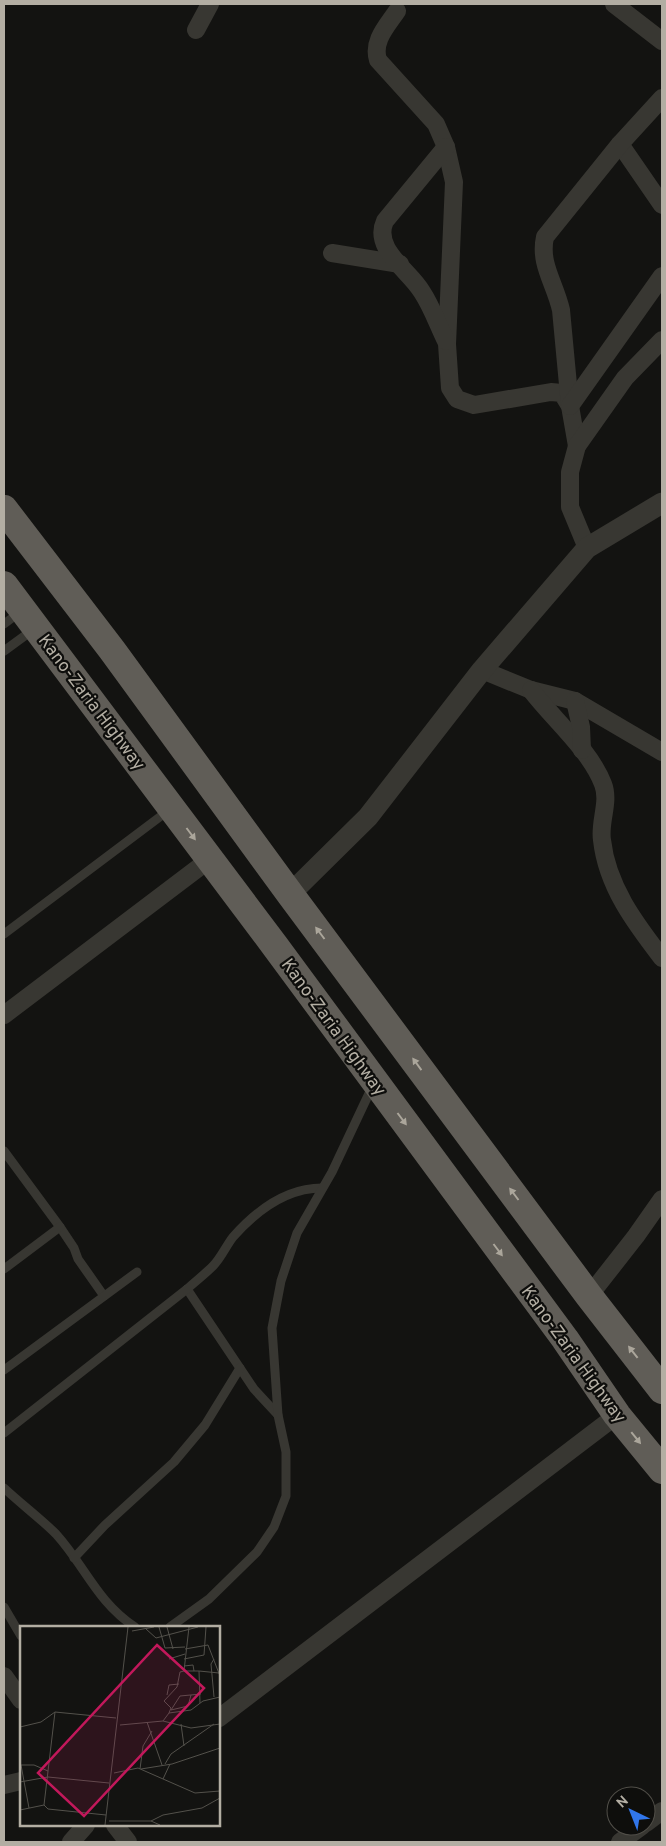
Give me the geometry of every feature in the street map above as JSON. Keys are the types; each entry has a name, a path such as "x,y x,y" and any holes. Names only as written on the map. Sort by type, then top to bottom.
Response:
{"highway":[{"path":"4,509 112,650 290,894 589,1296 662,1390"},
{"name":"Kano-Zaria Highway","path":"4,585 21,621 172,808 565,1339 617,1415 662,1470"}],"street":[{"path":"196,30 210,4"},
{"path":"614,4 662,41"},
{"path":"397,6 376,42 375,51 378,60 436,124 446,147 454,182 447,344 450,388 457,399 474,405 551,392 562,393 570,406"},
{"path":"577,446 570,406 561,310 558,295 544,261 542,250 545,236 620,144 662,98"},
{"path":"620,144 662,205"},
{"path":"446,147 385,221 382,228 383,240 387,250 422,292 447,344"},
{"path":"332,253 400,264"},
{"path":"570,406 662,276"},
{"path":"587,548 570,507 570,472 577,446 624,378 662,340"},
{"path":"290,894 368,817 482,670 587,548 662,503"},
{"path":"482,670 531,690 575,701 662,752"},
{"path":"531,690 545,709 582,750 598,772 604,786 606,802 601,838 609,873 634,920 662,958"},
{"path":"575,701 581,727 582,750"},
{"path":"4,1015 210,859"},
{"path":"589,1296 662,1199"},
{"path":"220,1717 617,1415"},
{"path":"4,1676 20,1699"},
{"path":"4,1785 20,1781"},
{"path":"71,1842 85,1826"},
{"path":"116,1826 128,1842"}],"lane":[{"path":"4,651 21,621"},
{"path":"4,934 172,808"},
{"path":"171,1626 209,1599 257,1552 274,1527 286,1496 286,1452 278,1415 272,1328 281,1281 297,1233 332,1172 374,1082"},
{"path":"4,1151 60,1227 74,1248 78,1259 104,1296"},
{"path":"4,1433 188,1289 214,1265 232,1238 249,1221 278,1199 298,1191 322,1188"},
{"path":"4,1269 60,1227"},
{"path":"4,1370 137,1272"},
{"path":"188,1289 254,1389 278,1415"},
{"path":"74,1558 105,1525 174,1462 205,1425 240,1368"},
{"path":"4,1488 55,1534 110,1607 119,1617 133,1626"},
{"path":"4,1607 20,1634"}]}
